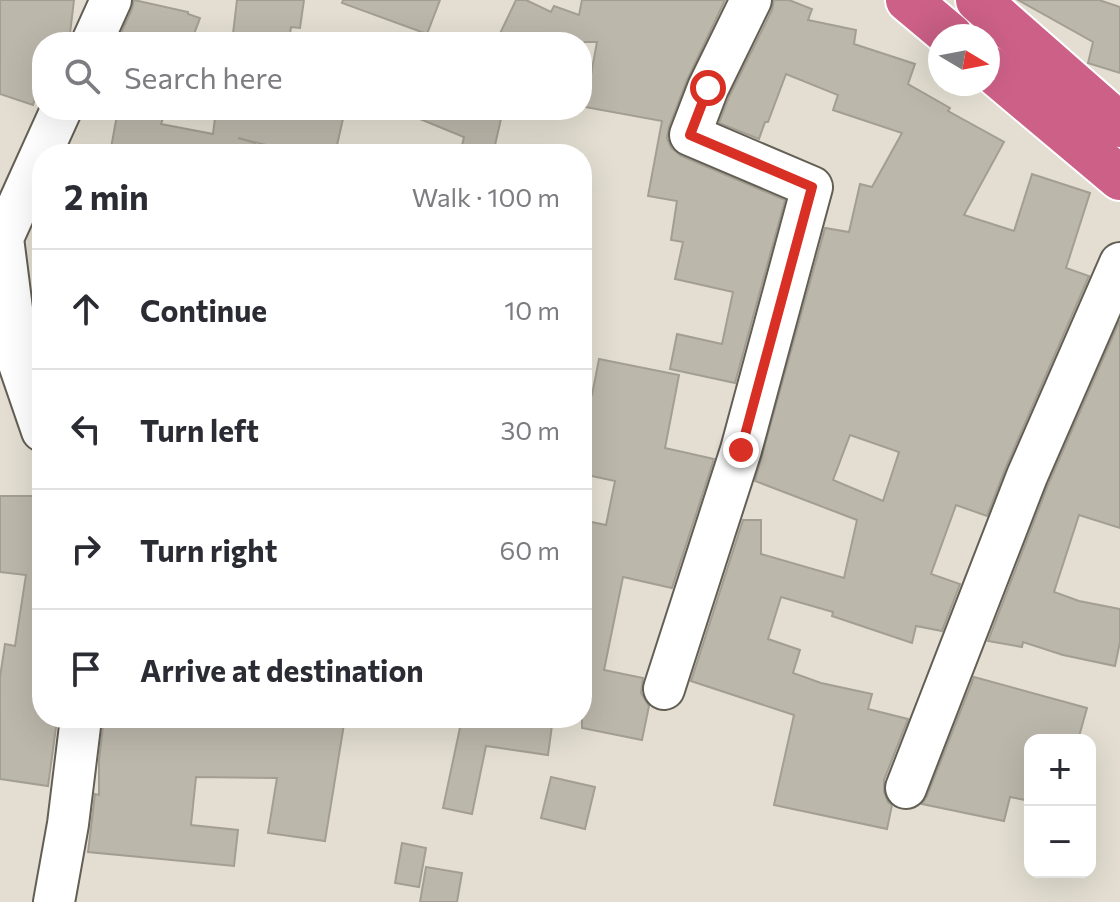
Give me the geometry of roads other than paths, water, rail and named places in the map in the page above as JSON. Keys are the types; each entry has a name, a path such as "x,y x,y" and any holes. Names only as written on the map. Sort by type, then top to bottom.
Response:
{"highway":[{"path":"908,0 937,24"},
{"path":"978,0 1120,125"},
{"path":"1000,77 1120,178"}],"street":[{"path":"97,32 111,0"},
{"path":"664,689 741,450 812,187 690,135 708,88 751,0"},
{"path":"45,144 56,120"},
{"path":"32,172 2,237 10,364 32,410"},
{"path":"906,788 1027,476 1120,263"},
{"path":"54,902 68,824 80,728"}]}
